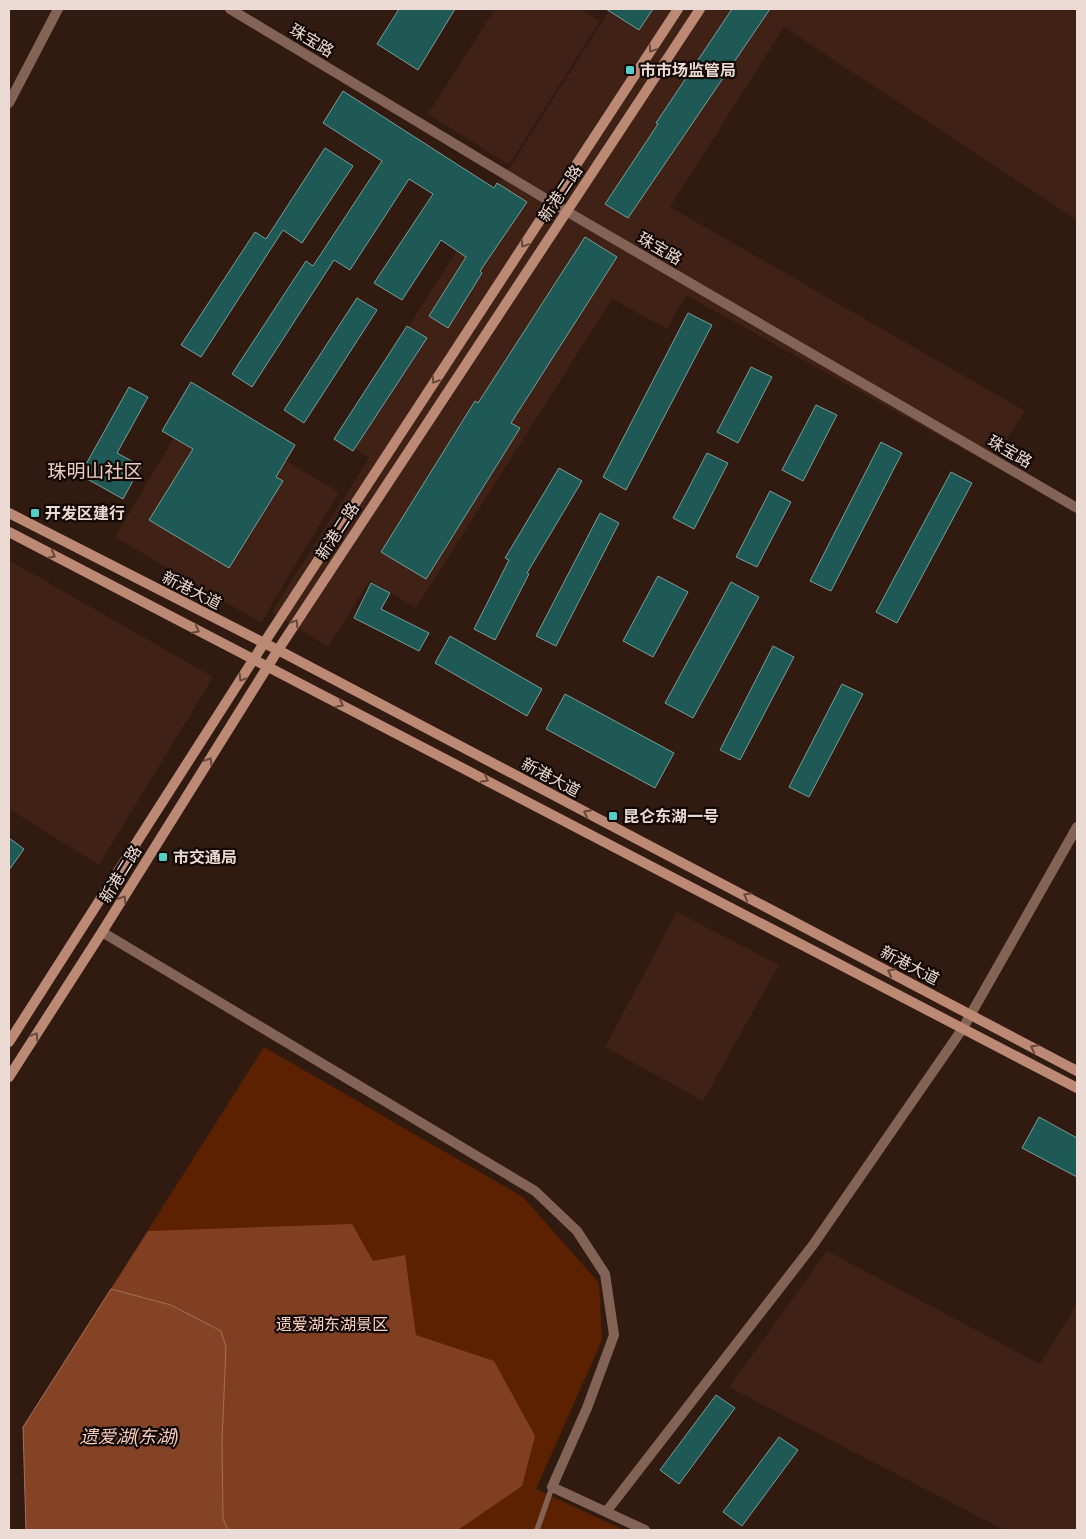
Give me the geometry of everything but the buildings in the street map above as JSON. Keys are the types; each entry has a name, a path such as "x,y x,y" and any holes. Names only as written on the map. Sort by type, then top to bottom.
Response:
{"main road":[{"name":"新港二路","path":"9,1042 264,643 678,9"},
{"name":"新港二路","path":"9,1077 278,650 700,9"},
{"name":"新港大道","path":"9,513 278,650 1077,1071"},
{"name":"新港大道","path":"9,532 1077,1088"}],"street":[{"path":"9,103 58,9"},
{"name":"珠宝路","path":"230,9 566,211 1077,508"},
{"path":"606,1512 812,1245 963,1028 1077,827"},
{"path":"102,932 535,1191 577,1231 606,1274 614,1335 587,1408 552,1487 645,1530"}],"lane":[{"path":"537,1530 552,1487"}],"shaded area":[{"path":"495,9 580,9 600,21 509,165 428,114"},
{"path":"610,9 1077,9 1077,220 784,27 670,207 1025,411 990,464 686,295 667,329 612,299 416,608 370,580 328,647 272,612 369,458 338,438"},
{"path":"193,406 339,492 261,623 115,537"},
{"path":"9,560 213,677 99,865 9,809"},
{"path":"677,912 779,965 703,1101 605,1047"},
{"path":"827,1251 1040,1364 1077,1304 1077,1530 1004,1530 729,1387"}],"green space":[{"name":"遗爱湖东湖景区","path":"264,1047 523,1197 599,1283 602,1340 536,1489 624,1530 26,1530 23,1427"},
{"path":"352,1224 373,1261 405,1255 416,1335 494,1361 535,1436 522,1486 458,1530 228,1530 223,1520 222,1441 226,1347 171,1305 111,1289 148,1231"}],"water":[{"name":"遗爱湖(东湖)","path":"111,1289 171,1305 221,1331 226,1347 222,1441 223,1519 228,1530 26,1530 23,1427"}],"place":[{"name":"市市场监管局","path":"630,70"},
{"name":"开发区建行","path":"35,513"},
{"name":"昆仑东湖一号","path":"613,816"},
{"name":"市交通局","path":"163,857"}],"district":[{"name":"珠明山社区","path":"95,471"}]}
